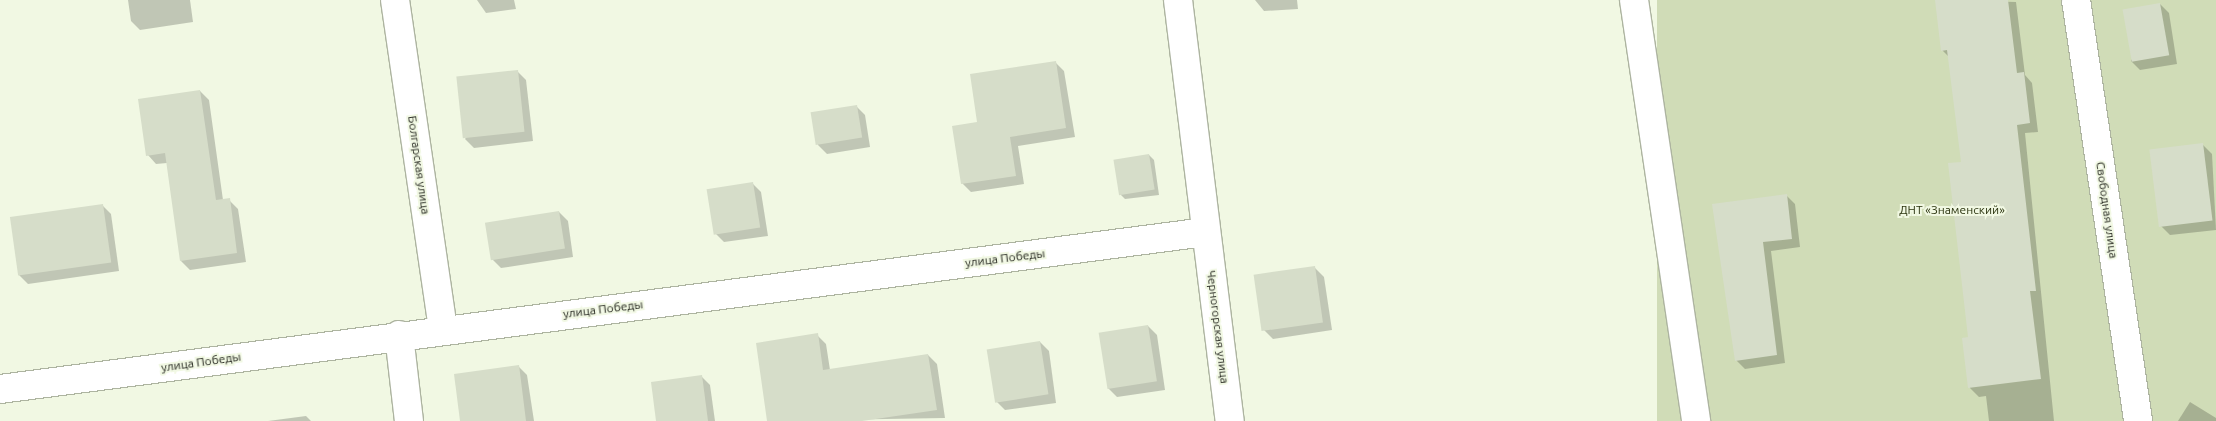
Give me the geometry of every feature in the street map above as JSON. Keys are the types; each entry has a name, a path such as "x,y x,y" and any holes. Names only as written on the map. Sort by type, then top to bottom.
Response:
{"street":[{"name":"Болгарская улица","path":"395,0 443,330"},
{"name":"Черногорская улица","path":"1178,0 1230,421"},
{"path":"1634,0 1696,421"},
{"name":"Свободная улица","path":"2076,0 2138,421"},
{"name":"улица Победы","path":"0,389 399,335 1206,232"},
{"path":"399,335 409,421"}],"green space":[{"name":"ДНТ «Знаменский»","path":"1657,0 2216,0 2216,421 1657,421"}],"building":[{"path":"1935,0 2008,0 2017,73 2024,72 2030,123 2017,125 2036,291 2030,291 2041,379 1968,388 1962,338 1968,337 1948,163 1961,162 1947,50 1941,51"},
{"path":"2160,3 2169,55 2132,62 2123,10"},
{"path":"1056,61 1066,128 1010,137 1016,176 961,184 952,126 977,122 970,74"},
{"path":"518,70 524,132 463,138 456,76"},
{"path":"200,90 216,200 230,198 237,253 180,261 165,153 146,156 138,99"},
{"path":"857,105 862,138 816,145 811,112"},
{"path":"2203,143 2213,220 2159,227 2149,150"},
{"path":"1149,154 1155,190 1119,195 1113,160"},
{"path":"753,182 760,227 714,235 707,189"},
{"path":"1787,194 1792,239 1763,242 1777,355 1735,361 1712,204"},
{"path":"103,204 111,262 18,276 10,217"},
{"path":"559,211 565,249 491,260 485,223"},
{"path":"1315,266 1323,322 1262,331 1254,275"},
{"path":"1148,325 1157,381 1108,389 1099,333"},
{"path":"818,333 823,370 928,354 937,410 862,421 767,421 756,343"},
{"path":"1040,341 1048,394 995,403 987,349"},
{"path":"519,365 526,421 460,421 454,374"},
{"path":"702,375 708,421 656,421 651,382"}]}
